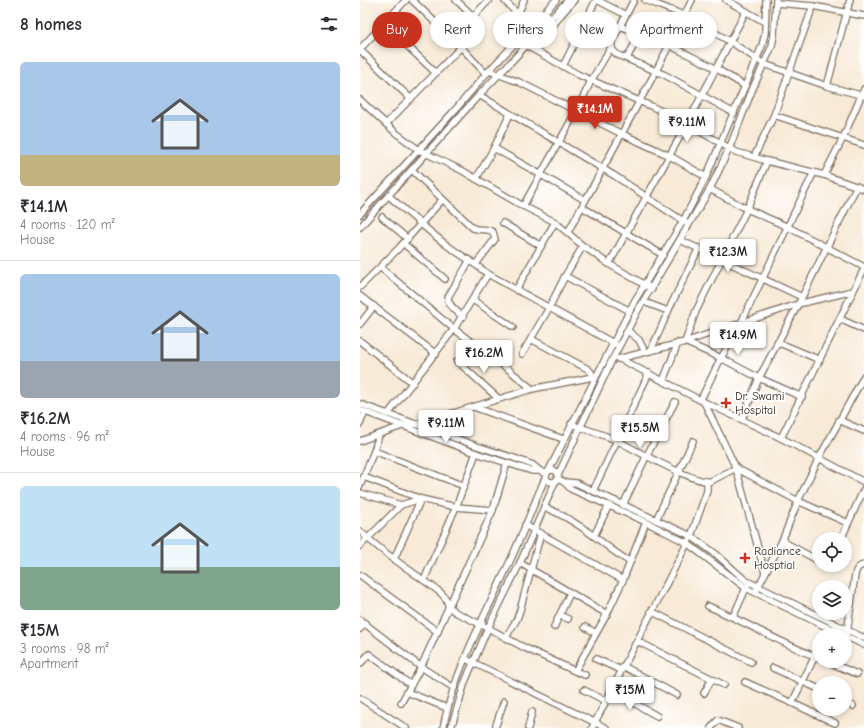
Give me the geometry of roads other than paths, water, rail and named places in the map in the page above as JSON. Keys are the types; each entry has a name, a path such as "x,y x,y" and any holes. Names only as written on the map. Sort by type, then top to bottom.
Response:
{"street":[{"path":"394,12 406,0"},
{"path":"412,0 430,18"},
{"path":"456,0 469,12"},
{"path":"477,12 489,0"},
{"path":"504,0 516,12"},
{"path":"519,12 524,0"},
{"path":"544,12 556,0"},
{"path":"557,12 568,0"},
{"path":"536,50 560,16 574,0"},
{"path":"563,66 596,0 626,15 618,30"},
{"path":"628,12 634,0"},
{"path":"645,0 674,12"},
{"path":"686,12 692,0"},
{"path":"726,0 765,22"},
{"path":"443,728 447,708 454,688 480,624 506,570 563,439 593,378 604,362 644,285 683,221 721,144 762,46 766,0"},
{"path":"827,86 848,13 850,0"},
{"path":"451,728 465,682 473,662 520,563 599,386 619,346 710,189 729,149 773,41 776,2 813,6 864,16"},
{"path":"754,157 774,115 813,6"},
{"path":"609,264 670,156 717,69 746,11"},
{"path":"620,26 626,28"},
{"path":"717,34 757,58 764,64 827,86 863,93 843,138 824,175"},
{"path":"372,35 360,49 411,99"},
{"path":"410,48 436,73"},
{"path":"386,124 460,48"},
{"path":"462,48 488,72 499,74 519,82 622,134 670,156 706,177"},
{"path":"365,221 360,215 510,48"},
{"path":"360,227 479,95 525,48"},
{"path":"532,48 591,81 624,96 640,101 687,124 729,149 767,161 814,172 864,189"},
{"path":"523,206 610,48"},
{"path":"612,48 613,51 656,71 734,113"},
{"path":"627,58 632,48"},
{"path":"568,232 668,48"},
{"path":"675,48 717,69 745,86"},
{"path":"479,95 603,169 689,225"},
{"path":"360,100 386,124 419,150 461,170 523,206 555,222 583,246 609,264 652,289"},
{"path":"476,179 494,148 510,114"},
{"path":"774,115 864,145"},
{"path":"494,148 585,200"},
{"path":"685,342 696,312 747,209 767,161"},
{"path":"412,170 442,200 474,228 478,230 487,229 493,232 495,235 493,243 476,264"},
{"path":"702,401 721,358 741,324 814,172"},
{"path":"742,419 759,378 802,297 857,186"},
{"path":"710,189 747,209 788,227 864,268 781,438"},
{"path":"389,196 421,225 488,274 619,346"},
{"path":"360,287 404,244 442,200"},
{"path":"582,207 663,255"},
{"path":"382,217 408,239"},
{"path":"503,222 541,246"},
{"path":"516,290 555,222"},
{"path":"680,240 802,297"},
{"path":"404,244 445,278"},
{"path":"522,354 583,246"},
{"path":"648,351 699,248"},
{"path":"463,317 450,304 448,297 470,260"},
{"path":"381,268 454,329 508,369 532,389"},
{"path":"388,414 436,354 463,317 488,274"},
{"path":"565,276 630,311"},
{"path":"604,362 620,359 678,342 685,342 798,304 853,291"},
{"path":"360,296 436,354"},
{"path":"473,300 513,327"},
{"path":"644,302 668,311"},
{"path":"360,324 374,306"},
{"path":"840,319 864,330"},
{"path":"628,331 639,340 648,351"},
{"path":"531,339 588,369 599,386"},
{"path":"360,341 413,383"},
{"path":"663,380 678,342"},
{"path":"685,342 721,358 759,378 802,396"},
{"path":"777,342 820,360"},
{"path":"620,359 702,401 781,438 864,482"},
{"path":"457,361 499,399"},
{"path":"593,491 648,373"},
{"path":"360,440 379,435 402,426 417,424 532,389 593,378"},
{"path":"756,593 782,541 798,501 819,458 863,379"},
{"path":"702,401 736,468 765,573"},
{"path":"623,505 675,402"},
{"path":"360,404 533,465 540,471 547,474"},
{"path":"474,407 563,439"},
{"path":"360,424 362,411 476,453 532,471 540,471"},
{"path":"840,420 864,431"},
{"path":"571,424 616,440 679,471 707,482 736,468"},
{"path":"360,486 379,435"},
{"path":"656,520 693,441"},
{"path":"374,451 464,486"},
{"path":"424,580 456,507 476,453"},
{"path":"401,703 438,632 493,510 507,463"},
{"path":"736,468 798,501 848,523"},
{"path":"547,474 554,470 557,479"},
{"path":"547,474 549,482 557,479 564,482 571,489 646,522 687,543 746,588 829,628"},
{"path":"364,477 422,499 456,507 493,510"},
{"path":"564,482 574,482 691,536 704,545 739,576 834,628"},
{"path":"594,725 691,536 707,491 707,482"},
{"path":"844,532 864,489"},
{"path":"361,495 401,505"},
{"path":"360,546 401,505 422,499"},
{"path":"394,559 422,499"},
{"path":"594,536 609,505"},
{"path":"544,507 564,516 594,536 612,552 629,561"},
{"path":"575,671 607,614 623,580 629,561 646,522"},
{"path":"525,525 623,580"},
{"path":"360,531 368,539 444,596 449,607 455,612 523,647 585,675"},
{"path":"506,637 517,619 541,533"},
{"path":"782,541 812,557"},
{"path":"520,563 607,614"},
{"path":"846,628 856,569 864,565"},
{"path":"360,575 438,632"},
{"path":"733,617 749,582"},
{"path":"554,627 570,593"},
{"path":"708,606 812,655"},
{"path":"651,612 751,662"},
{"path":"560,615 568,619"},
{"path":"360,629 362,621 421,667 454,688"},
{"path":"585,627 596,633"},
{"path":"852,635 864,638"},
{"path":"852,638 864,645"},
{"path":"637,641 724,685"},
{"path":"360,664 369,654 411,685"},
{"path":"466,659 594,725 606,728"},
{"path":"596,659 622,668 677,695"},
{"path":"792,703 812,666"},
{"path":"773,668 812,686"},
{"path":"843,668 857,674"},
{"path":"704,694 712,679"},
{"path":"745,682 835,723"},
{"path":"584,690 606,701"},
{"path":"611,690 657,716"},
{"path":"407,692 447,708"},
{"path":"360,698 406,728"},
{"path":"495,728 504,701"},
{"path":"528,728 532,712"},
{"path":"711,728 718,720 738,728"}],"place":[{"name":"Dr. Swami Hospital","path":"726,403"},
{"name":"Radiance Hosptial","path":"745,558"}]}
